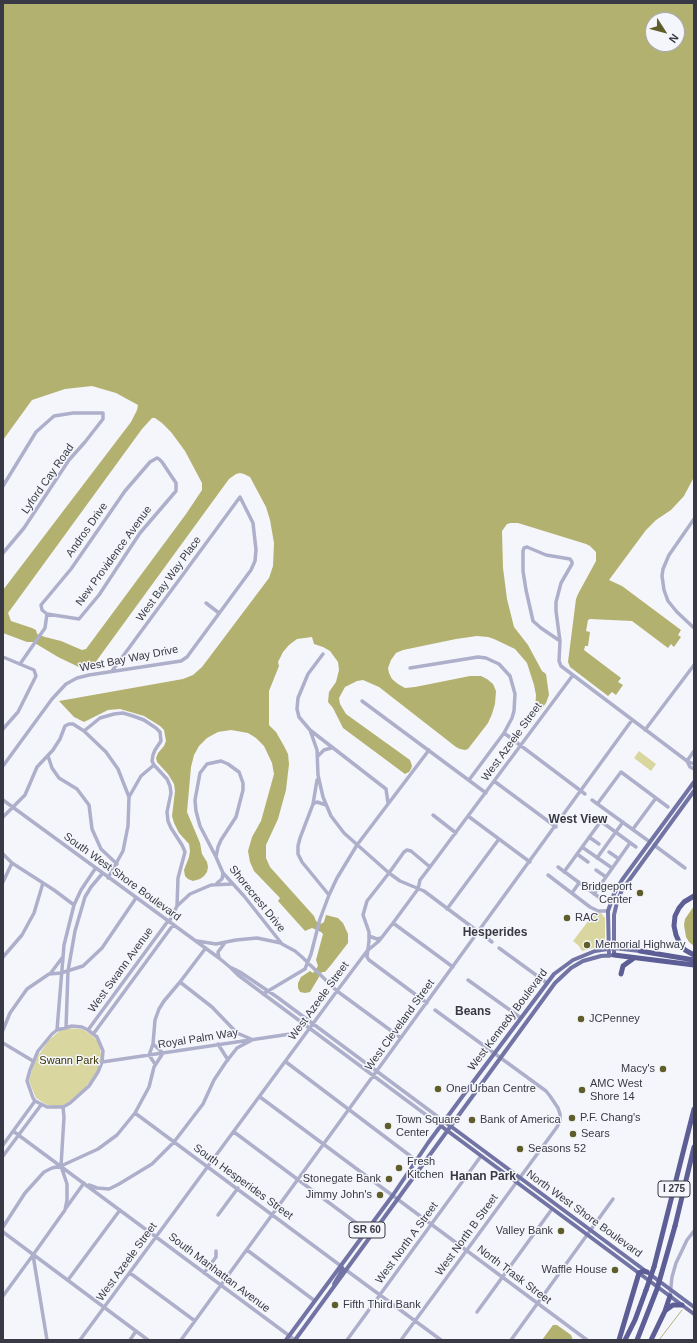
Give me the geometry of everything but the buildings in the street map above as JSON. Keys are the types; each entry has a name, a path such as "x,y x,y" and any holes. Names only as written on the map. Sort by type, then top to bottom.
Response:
{"highway":[{"path":"694,896 684,902 679,908 675,916 674,926 680,944 685,950 694,955"},
{"name":"SR 60","path":"640,951 694,960"},
{"name":"SR 60","path":"612,956 694,964"},
{"path":"621,974 623,966 634,958"},
{"name":"I 275","path":"625,1340 635,1320 654,1267 694,1109"},
{"name":"I 275","path":"637,1340 657,1289 694,1147"},
{"path":"619,1340 639,1273 643,1271 647,1272"},
{"path":"651,1340 670,1296"},
{"path":"665,1310 673,1304 682,1305"}],"main road":[{"path":"612,956 608,948 608,912 611,900 617,888 694,782"},
{"path":"612,956 614,948 614,915 619,896 626,884 694,791"},
{"path":"650,842 654,845"},
{"name":"SR 60","path":"608,948 640,951"},
{"name":"West Kennedy Boulevard","path":"286,1340 367,1231 441,1126 546,983 562,967 582,955 608,948"},
{"path":"571,968 582,958 582,955"},
{"name":"West Kennedy Boulevard","path":"295,1340 560,977 571,968 588,960 612,956"},
{"path":"546,983 546,995"},
{"path":"521,1018 526,1022"},
{"name":"North West Shore Boulevard","path":"445,1122 694,1307"},
{"path":"441,1126 482,1156"},
{"name":"North West Shore Boulevard","path":"482,1156 694,1314"},
{"path":"346,1270 344,1267 356,1245"},
{"path":"333,1287 343,1269 341,1266"}],"street":[{"name":"Lyford Cay Road","path":"3,486 36,432 54,416 73,413 103,413 103,419 69,460 24,528 3,553"},
{"name":"New Providence Avenue","path":"47,614 79,619 99,595 140,533 176,491 176,483 162,462 157,458"},
{"name":"Andros Drive","path":"47,614 42,610 41,605 71,569 125,491 150,462 157,458"},
{"name":"West Bay Way Drive","path":"3,766 52,699 66,684 77,678 181,661 187,657 251,570 255,561 256,550 253,523 240,497"},
{"name":"West Bay Way Place","path":"112,672 240,497"},
{"path":"694,519 669,555 663,569 662,576 664,590 668,601 694,628"},
{"path":"560,642 535,624 533,620 526,590 523,566 524,548 531,547 546,555 570,559 572,562 561,583 556,602 560,642 559,663 687,761 694,769"},
{"path":"206,603 219,613"},
{"path":"20,664 45,628 47,614"},
{"path":"323,654 308,674 298,698 297,709 299,717 310,730 386,789 388,803"},
{"path":"3,657 34,670 36,678 18,712 3,729"},
{"path":"410,668 472,657 486,658 499,664 510,676 515,698 514,711 504,733 469,780"},
{"path":"646,730 694,665"},
{"name":"West Azeele Street","path":"80,1340 367,951 381,938 393,923 418,889 420,880 573,675"},
{"path":"362,701 486,793"},
{"path":"84,731 100,718 123,713 144,720 156,728 161,736 162,741 153,755 154,766 168,780 171,793 167,812 168,821 185,852 178,878 177,906"},
{"name":"West Cleveland Street","path":"181,1340 556,827 632,720"},
{"path":"3,818 25,795 37,767 48,756 60,739 65,726 73,724 84,731 106,752 118,769 129,797 126,840 117,864 108,878"},
{"path":"310,730 316,745 318,756 318,775 313,804 300,838 298,854 306,868 329,895"},
{"path":"504,733 585,794"},
{"path":"318,756 324,750 332,748"},
{"path":"263,994 305,969 329,895 357,845 429,750"},
{"path":"687,761 694,751"},
{"path":"48,756 52,768 60,778 76,789 88,805 92,828 101,849 117,864"},
{"name":"Shorecrest Drive","path":"216,857 221,840 236,817 242,790 239,772 221,761 208,764 200,773 195,800 200,826 223,873 244,896 282,944 295,951 322,975 337,991 401,1038"},
{"path":"687,761 694,764"},
{"path":"129,797 141,776 154,766"},
{"path":"598,804 621,772 668,807"},
{"path":"318,775 326,805 331,816 357,845 400,881 424,892 492,942"},
{"path":"494,781 556,827"},
{"path":"633,830 656,798"},
{"name":"South West Shore Boulevard","path":"3,800 102,874 219,958 263,994 441,1126"},
{"path":"592,800 650,842"},
{"path":"313,804 317,802 326,805"},
{"path":"433,815 456,833"},
{"path":"468,816 530,862"},
{"path":"595,817 636,848"},
{"path":"564,872 601,821"},
{"path":"597,858 623,822"},
{"path":"589,837 599,844"},
{"path":"447,909 499,838"},
{"path":"594,894 630,843"},
{"path":"654,845 685,868"},
{"path":"582,846 612,868"},
{"path":"427,1002 369,960 367,957 367,951 369,936 363,915 367,901 404,852 407,850 411,852 430,867"},
{"path":"609,852 619,859"},
{"path":"3,854 12,863 44,883 74,905"},
{"path":"576,854 588,862"},
{"path":"3,882 12,863"},
{"path":"558,867 600,898"},
{"path":"57,1030 63,957 74,905 81,890 95,868"},
{"path":"596,870 606,876"},
{"path":"218,884 222,879 223,873"},
{"path":"66,1028 68,971 75,931 85,897 102,874"},
{"path":"548,875 590,907 598,911 608,912"},
{"path":"3,957 22,935 34,913 44,883"},
{"path":"572,893 579,883"},
{"name":"West Swann Avenue","path":"94,1033 170,923 177,906 194,892 204,887 218,884 232,884"},
{"path":"49,974 61,973 83,966 102,948 136,898"},
{"name":"West Swann Avenue","path":"88,1030 170,923"},
{"path":"393,923 453,967"},
{"path":"369,936 377,939 381,938"},
{"path":"194,941 224,944 236,940 257,938 282,944"},
{"path":"219,958 218,952 224,944"},
{"path":"499,948 546,983"},
{"path":"155,1064 149,1055 153,1044 155,1020 164,1001 205,949"},
{"path":"3,1030 10,1013 27,989 49,974 63,957"},
{"name":"South West Shore Boulevard","path":"231,968 240,972 313,1024 445,1122"},
{"path":"468,980 521,1018"},
{"path":"180,982 212,1007 237,1033 252,1040"},
{"path":"435,1010 501,1058"},
{"path":"72,1026 82,1027 88,1030 94,1033 103,1051 102,1062 98,1072 89,1086 70,1103 63,1107 52,1108 35,1101 27,1081 33,1061 46,1041 57,1030 72,1026"},
{"name":"Royal Palm Way","path":"102,1062 297,1033"},
{"path":"13,1131 84,1183 97,1188 109,1189 152,1164 174,1142 203,1104 214,1080 228,1060 238,1048 252,1040"},
{"path":"3,1043 33,1061"},
{"path":"3,1227 25,1193 44,1172 98,1149 117,1135 134,1113 149,1086 155,1064 163,1053 153,1044"},
{"path":"218,1044 228,1060"},
{"name":"West North B Street","path":"401,1340 560,1121 558,1108 550,1096 501,1058"},
{"path":"286,1062 417,1161"},
{"name":"North Trask Street","path":"260,1097 587,1340"},
{"path":"3,1145 35,1101"},
{"path":"3,1156 41,1104"},
{"path":"63,1107 64,1117 61,1166 67,1184 67,1200 65,1210"},
{"name":"South Hesperides Street","path":"134,1113 238,1188 341,1266"},
{"path":"234,1132 367,1231"},
{"name":"West North A Street","path":"347,1340 482,1156"},
{"path":"3,1296 84,1183"},
{"name":"South Manhattan Avenue","path":"84,1183 295,1340"},
{"path":"218,1215 238,1188"},
{"path":"511,1340 588,1235 613,1198"},
{"path":"477,1312 552,1209"},
{"path":"68,1280 120,1210"},
{"path":"670,1296 672,1277 676,1263 687,1240 694,1231"},
{"path":"3,1232 148,1340"},
{"path":"247,1250 315,1301"},
{"path":"204,1273 216,1257 216,1251"},
{"path":"33,1255 47,1340"},
{"path":"346,1270 441,1340"},
{"path":"130,1273 195,1321"},
{"path":"130,1340 136,1331"}],"green space":[{"path":"639,751 656,764 651,771 634,758"},
{"path":"595,912 601,913 605,918 605,940 601,946 582,951 573,941"},
{"name":"Swann Park","path":"63,1028 82,1029 98,1041 101,1062 96,1073 86,1087 70,1101 60,1107 47,1105 36,1098 29,1081 34,1062 48,1041"}],"shaded area":[{"path":"3,3 694,3 694,477 684,496 671,510 656,520 646,530 609,580 622,586 681,630 678,635 681,637 674,647 671,644 668,648 632,621 588,620 586,631 590,632 588,646 585,646 584,650 621,678 618,682 623,685 616,695 612,692 608,696 570,667 568,662 576,599 596,561 596,552 586,544 518,523 507,524 502,531 503,568 507,599 514,627 528,645 542,671 546,674 549,695 546,703 539,712 536,713 536,695 527,663 515,649 488,637 477,636 456,639 403,650 396,653 388,668 389,673 392,679 405,688 470,676 481,676 493,684 496,691 495,704 488,723 468,749 465,750 456,747 379,687 363,680 357,681 345,687 339,698 340,704 346,714 410,760 412,766 411,769 405,774 343,728 333,708 328,702 329,692 336,682 339,670 338,662 330,651 314,644 312,637 297,639 289,645 283,652 278,662 279,666 269,691 269,725 276,732 284,746 288,754 289,764 286,790 278,819 266,845 266,858 270,867 314,916 316,921 321,924 324,922 326,915 338,918 343,923 348,934 348,943 325,972 322,972 310,992 300,992 298,983 301,977 310,971 313,973 318,966 316,960 323,934 312,928 305,931 278,901 280,898 254,871 250,862 248,851 252,837 261,821 274,774 272,763 264,746 248,733 231,730 218,732 207,738 199,746 194,755 191,767 187,812 208,867 204,876 193,881 185,876 184,870 189,857 189,844 179,833 172,816 175,791 174,784 168,774 157,762 156,758 166,741 164,730 144,716 120,709 108,710 84,722 74,717 59,701 183,679 193,675 202,667 269,578 273,566 274,543 266,507 250,477 240,473 229,479 92,667 85,670 58,657 33,642 27,642 3,633 3,590 131,422 138,405 116,393 92,386 65,389 32,400 3,440","holes":["152,418 155,418 171,432 185,451 202,483 202,490 186,514 86,649 82,650 61,641 45,637 37,634 36,630 32,628 11,621 8,613 142,429"]},
{"path":"694,906 694,946 686,937 684,925 685,919"},
{"path":"553,1325 557,1325 571,1335 573,1340 542,1340"}],"waterway":[{"path":"659,1340 682,1310"}],"place":[{"name":"Bridgeport Center","path":"640,893"},
{"name":"RAC","path":"567,918"},
{"name":"Memorial Highway","path":"587,945"},
{"name":"JCPenney","path":"581,1019"},
{"name":"Macy's","path":"663,1069"},
{"name":"One Urban Centre","path":"438,1089"},
{"name":"AMC West Shore 14","path":"582,1090"},
{"name":"P.F. Chang's","path":"572,1118"},
{"name":"Bank of America","path":"472,1120"},
{"name":"Town Square Center","path":"388,1126"},
{"name":"Sears","path":"573,1134"},
{"name":"Seasons 52","path":"520,1149"},
{"name":"Fresh Kitchen","path":"399,1168"},
{"name":"Stonegate Bank","path":"389,1179"},
{"name":"Jimmy John's","path":"380,1195"},
{"name":"Valley Bank","path":"561,1231"},
{"name":"Waffle House","path":"615,1270"},
{"name":"Fifth Third Bank","path":"335,1305"}],"district":[{"name":"West View","path":"578,820"},
{"name":"Hesperides","path":"495,933"},
{"name":"Beans","path":"473,1012"},
{"name":"Hanan Park","path":"483,1177"}]}
